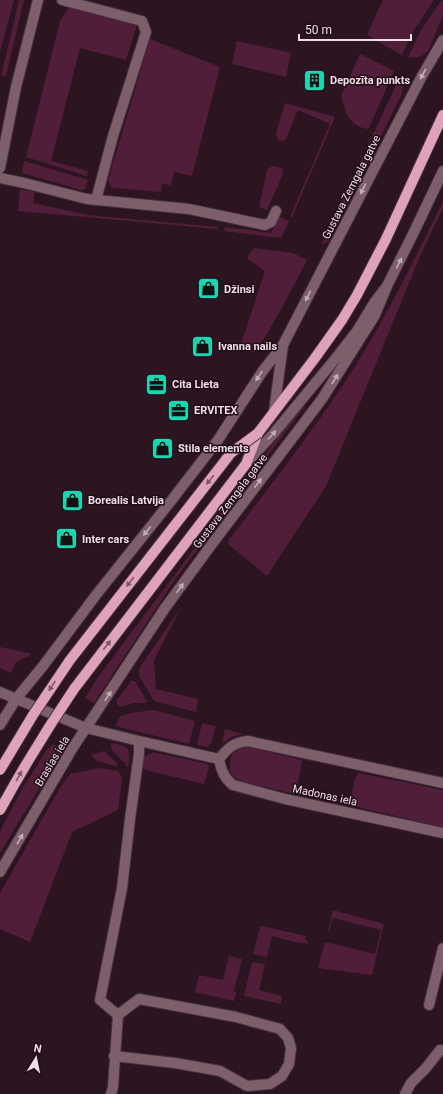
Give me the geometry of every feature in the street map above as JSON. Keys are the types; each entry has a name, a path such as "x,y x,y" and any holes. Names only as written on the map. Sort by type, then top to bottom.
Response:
{"main road":[{"name":"Gustava Zemgala gatve","path":"0,810 21,771 74,689 246,464 258,433 342,320 357,295 386,238 443,115"},
{"name":"Gustava Zemgala gatve","path":"0,770 42,702 80,648 231,453 258,433"}],"street":[{"path":"0,168 16,87 38,0"},
{"path":"62,0 142,21 146,32 112,136 96,200"},
{"name":"Gustava Zemgala gatve","path":"16,699 218,440 262,372 283,346 422,76 443,40"},
{"name":"Gustava Zemgala gatve","path":"86,728 165,608 322,399 375,315 387,286 414,234 443,171"},
{"path":"0,178 87,199 189,209 265,226 271,222 276,211"},
{"name":"Gustava Zemgala gatve","path":"246,464 274,434 336,358 357,331 374,303 387,286"},
{"name":"Gustava Zemgala gatve","path":"274,411 283,346"},
{"name":"Braslas iela","path":"0,692 86,728 72,749 0,872"},
{"path":"0,725 16,699"},
{"path":"86,728 219,759 232,746 240,742 248,741 443,783"},
{"path":"118,1015 100,1000 122,888 139,754 139,741"},
{"name":"Madonas iela","path":"219,759 224,775 233,785 285,799 443,833"},
{"path":"429,1005 443,948"},
{"path":"111,1094 112,1087 114,1056 118,1015 139,999 236,1017 280,1029 288,1038 291,1048 289,1064 282,1076 270,1084 247,1086 220,1072 175,1063 114,1056"},
{"path":"405,1094 411,1083 426,1068 440,1050"}],"shaded area":[{"path":"0,0 14,0 0,52"},
{"path":"19,0 24,0 6,76 1,76"},
{"path":"383,0 434,0 412,33 402,55 367,35"},
{"path":"443,0 443,15 429,49 420,56 414,58 408,57 421,30"},
{"path":"69,7 137,25 126,60 80,48 51,161 88,171 87,176 26,157 60,21"},
{"path":"150,39 220,67 192,176 174,172 171,185 162,184 161,192 112,188 108,180"},
{"path":"237,41 291,53 286,77 232,64"},
{"path":"360,54 394,71 369,128 367,129 360,127 352,121 347,113 341,96"},
{"path":"399,79 403,83 402,93 330,240 321,246"},
{"path":"285,103 335,117 292,217 290,217 330,124 298,110 285,141 278,140 276,134"},
{"path":"24,161 88,180 85,189 81,190 22,173"},
{"path":"273,166 282,168 283,174 267,210 259,207 267,169"},
{"path":"20,189 35,192 33,203 88,215 217,227 217,229 18,211"},
{"path":"443,202 443,208 420,256 326,486 267,576 228,544 229,540 307,437 351,373 388,310"},
{"path":"279,217 289,221 281,238 224,231 225,227 271,233"},
{"path":"255,248 293,253 307,260 283,306 256,352 239,350 265,271 248,259 248,256"},
{"path":"302,405 305,406 176,578 94,703 85,698 98,677"},
{"path":"181,607 154,660 156,689 198,699 196,712 154,701 139,676 139,669"},
{"path":"0,647 32,654 15,663 11,673 0,668"},
{"path":"131,681 135,681 147,701 146,703 134,703 120,707 117,704 117,700"},
{"path":"154,710 195,721 189,744 115,726 120,717 130,713"},
{"path":"202,723 216,726 211,743 208,747 197,745"},
{"path":"225,729 243,734 231,737 222,744"},
{"path":"111,743 122,745 128,749 128,767 113,752"},
{"path":"52,744 63,749 0,853 0,832 3,825 21,791"},
{"path":"244,746 302,760 296,794 238,781 230,772 230,759 236,751"},
{"path":"104,751 118,764 116,766 97,761 91,755"},
{"path":"153,752 207,764 209,767 204,784 142,769 144,757"},
{"path":"100,768 118,771 122,777 118,810 72,832 30,942 0,929 0,893 61,786 70,774"},
{"path":"358,773 443,790 443,827 353,806 350,802 355,778"},
{"path":"333,910 384,924 372,975 318,968 325,942 375,954 381,930 333,918 329,932"},
{"path":"262,926 306,936 305,939 310,944 272,936 267,957 253,954 260,927"},
{"path":"229,956 242,959 234,991 236,993 234,1001 195,992 199,975 223,980"},
{"path":"252,962 265,964 259,990 282,996 281,1004 244,996"}],"place":[{"name":"Depozīta punkts","path":"314,80"},
{"name":"Džinsi","path":"209,289"},
{"name":"Ivanna nails","path":"202,346"},
{"name":"Cita Lieta","path":"157,384"},
{"name":"ERVITEX","path":"179,410"},
{"name":"Stila elements","path":"163,448"},
{"name":"Borealis Latvija","path":"72,500"},
{"name":"Inter cars","path":"67,539"}]}
